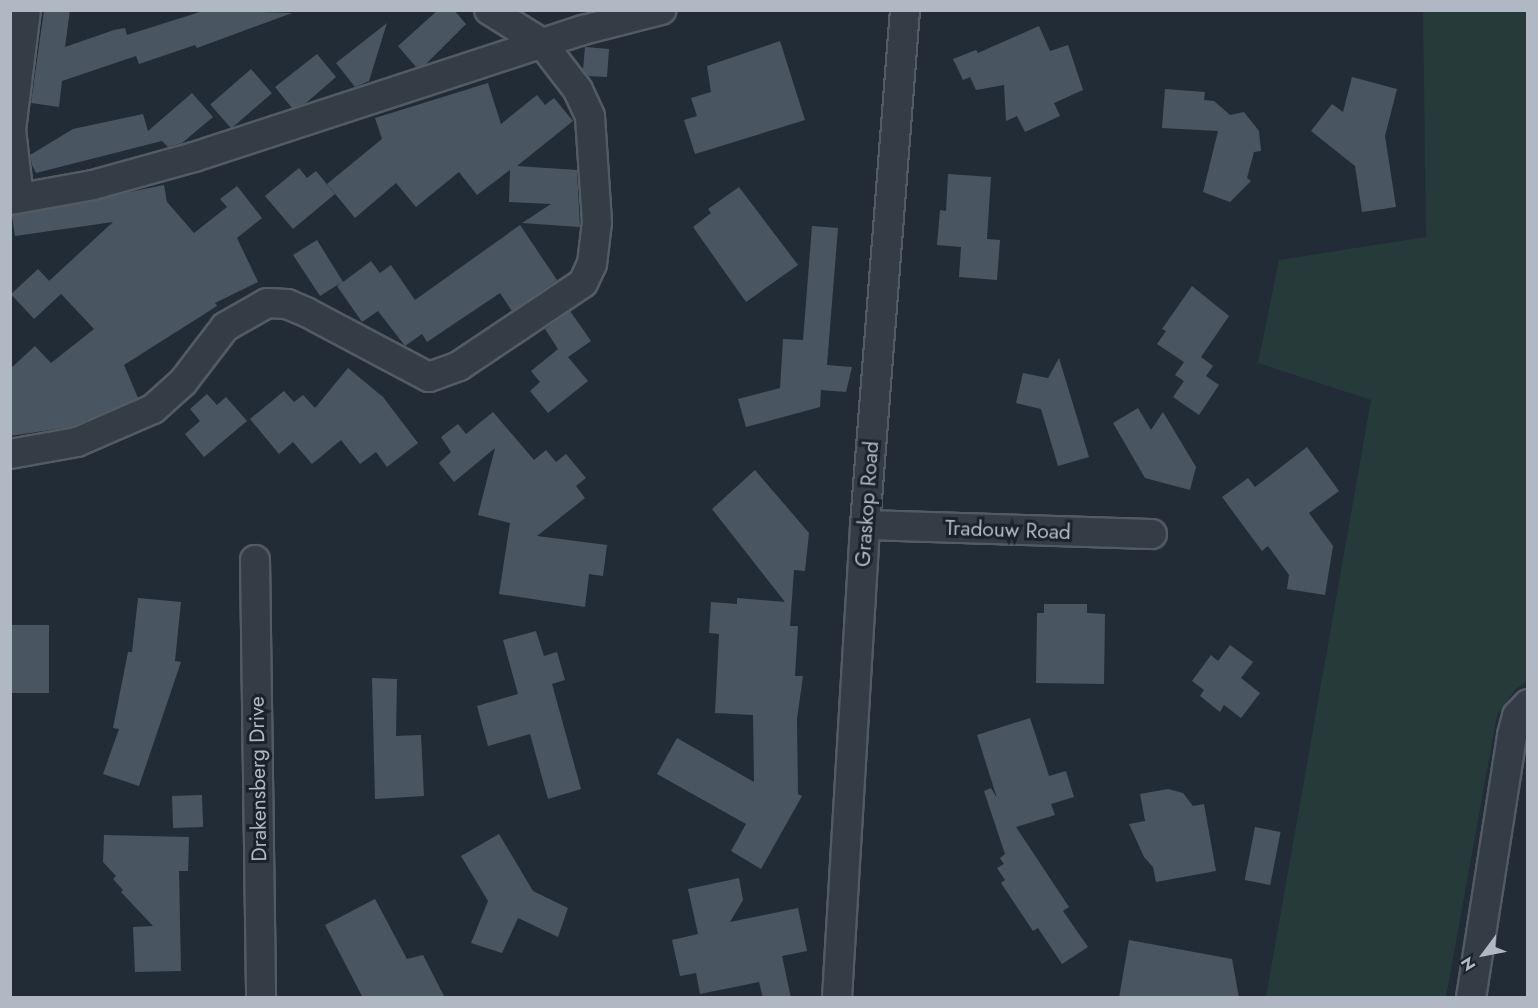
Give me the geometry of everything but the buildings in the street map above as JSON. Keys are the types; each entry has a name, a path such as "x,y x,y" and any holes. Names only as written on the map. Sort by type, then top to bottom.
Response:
{"street":[{"path":"26,10 11,130 15,199 93,185 194,158 626,16 661,10"},
{"path":"10,454 77,442 153,409 183,382 225,327 267,303 287,304 306,312 429,377 459,366 573,292 589,275 594,251 597,222 593,128 578,90 542,43 489,10"},
{"name":"Graskop Road","path":"837,998 865,525 904,10"},
{"name":"Tradouw Road","path":"865,525 1152,534"},
{"name":"Drakensberg Drive","path":"255,560 261,998"},
{"path":"1471,998 1512,735 1517,716 1527,704"}],"green space":[{"path":"1423,11 1527,11 1527,681 1516,689 1497,715 1446,997 1266,997 1371,400 1258,363 1279,260 1426,237"}]}
